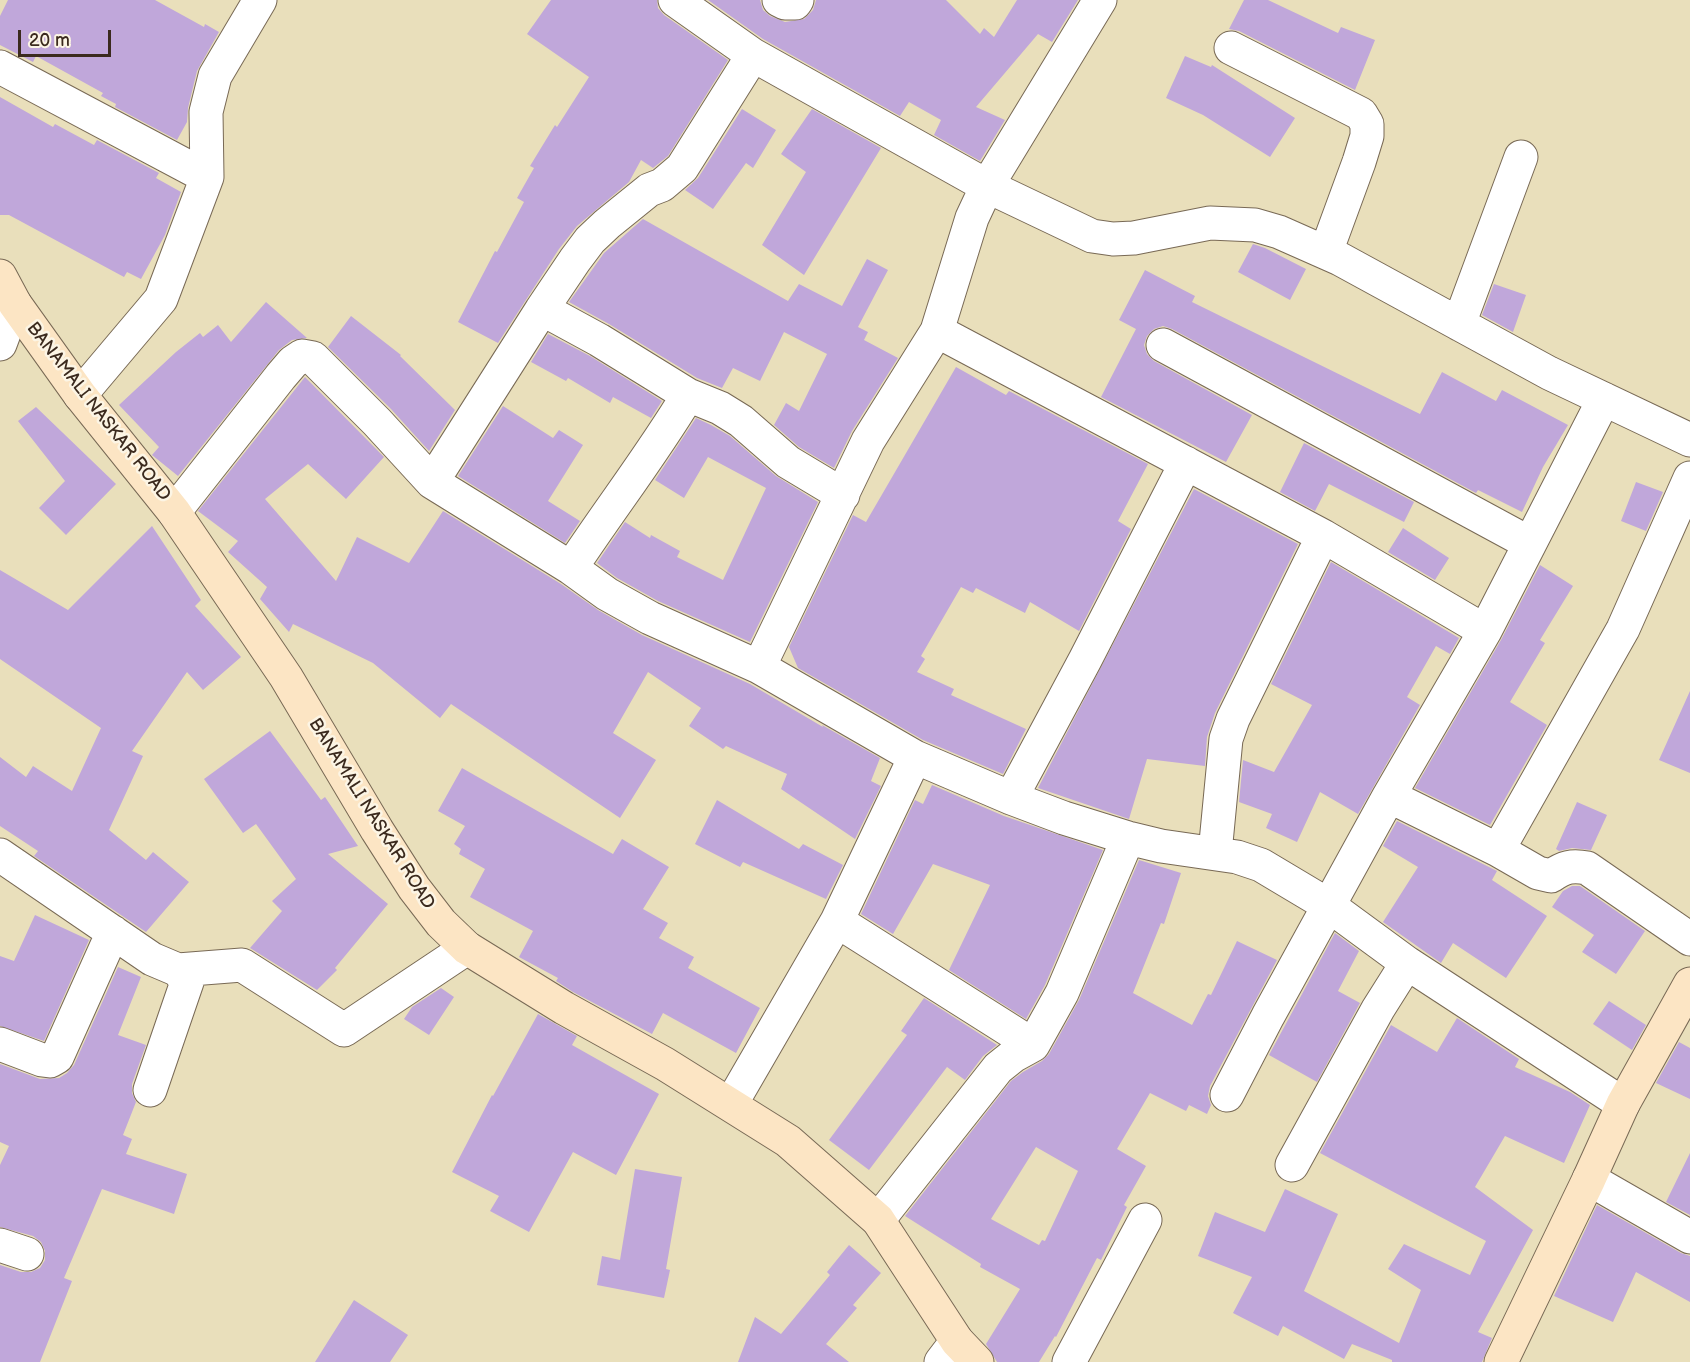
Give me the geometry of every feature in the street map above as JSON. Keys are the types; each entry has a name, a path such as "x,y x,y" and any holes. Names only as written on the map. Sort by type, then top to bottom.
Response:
{"street":[{"path":"675,0 753,55 987,186 1092,236 1113,239 1134,238 1210,223 1255,225 1280,232 1326,252 1550,373 1690,440"},
{"path":"779,0 785,3 795,3 797,0"},
{"path":"759,667 868,441 937,331 972,218 987,186 1100,0"},
{"path":"80,394 161,300 207,177 206,112 215,76 254,2"},
{"path":"1232,48 1361,114 1367,123 1367,136 1359,162 1326,252"},
{"path":"432,482 542,309 590,240 648,190 662,185 682,168 753,55"},
{"path":"0,67 207,177"},
{"path":"1459,324 1521,157"},
{"path":"0,344 8,290"},
{"name":"BANAMALI NASKAR ROAD","path":"8,290 80,394 174,512 286,677 414,888 441,923 467,948 564,1008 665,1064 788,1141 878,1220 958,1355"},
{"path":"542,309 599,340 687,395 720,408 741,421 788,462 843,495"},
{"path":"937,331 1323,536 1485,631"},
{"path":"1163,345 1529,543"},
{"path":"174,512 293,362 302,356 313,358 377,422 432,482 570,568 607,594 651,618 759,667 915,757 1011,798 1128,838 1161,846 1237,857 1261,865 1329,905 1407,963 1623,1104"},
{"path":"570,568 661,439 687,395"},
{"path":"1227,1095 1389,796 1485,631 1604,399"},
{"path":"1011,798 1186,463"},
{"path":"1498,850 1623,629 1690,478"},
{"path":"1215,853 1226,739 1233,719 1323,536"},
{"path":"731,1104 837,921 915,757"},
{"path":"1389,796 1498,850 1538,873 1551,876 1573,865 1587,868 1690,939"},
{"path":"878,1220 998,1068 1033,1045 1062,993 1128,838"},
{"path":"0,855 152,959 178,970 242,965 344,1030 467,948"},
{"path":"837,921 1033,1045"},
{"path":"0,1044 42,1060 50,1061 57,1057 113,933"},
{"path":"1292,1165 1378,1010 1407,963"},
{"path":"150,1090 187,982 178,970"},
{"path":"1501,1362 1623,1104 1690,984"},
{"path":"1589,1179 1690,1237"},
{"path":"1069,1362 1144,1220"}],"building":[{"path":"8,0 155,0 204,27 205,24 219,32 197,71 187,122 177,140 115,107 116,104 101,96 103,93 36,56 33,62 0,45 0,16"},
{"path":"551,0 657,0 658,8 664,15 728,60 668,156 653,168 641,160 629,182 577,226 559,249 498,343 458,322 524,202 517,198 534,168 530,166 555,125 557,127 589,77 527,34"},
{"path":"708,0 760,0 763,10 770,16 785,22 804,19 813,10 816,0 946,0 980,34 984,28 994,37 1017,0 1078,0 1052,42 1038,34 976,107 1005,120 980,161 934,135 941,120 909,102 900,116 763,39"},
{"path":"1244,0 1268,0 1338,33 1341,27 1375,40 1355,90 1239,31 1229,29"},
{"path":"1185,56 1211,67 1212,65 1295,118 1270,157 1203,115 1166,98"},
{"path":"0,97 53,127 55,124 94,145 97,140 159,173 156,178 181,192 165,235 141,279 127,272 124,277 9,215 0,215"},
{"path":"742,109 776,130 753,168 746,163 713,209 685,190 698,178"},
{"path":"812,109 881,148 804,275 762,245 806,172 781,154"},
{"path":"643,219 788,301 799,284 842,306 867,259 888,270 858,327 868,332 864,340 898,358 852,431 834,468 799,447 774,425 786,403 799,411 827,354 784,332 760,381 733,368 722,388 697,378 569,302 604,253"},
{"path":"1253,244 1306,269 1290,300 1238,272"},
{"path":"1145,270 1195,296 1192,302 1420,414 1442,372 1496,401 1502,390 1568,425 1543,467 1522,512 1478,490 1476,493 1172,329 1163,326 1154,329 1147,336 1144,345 1147,354 1154,361 1252,415 1226,462 1101,397 1136,329 1119,320"},
{"path":"1494,284 1526,295 1513,332 1482,315"},
{"path":"266,302 307,338 292,340 279,350 178,476 152,455 159,447 119,405 200,333 203,337 218,325 231,342"},
{"path":"351,316 401,355 455,410 429,451 391,409 328,347"},
{"path":"548,334 590,356 662,401 651,418 613,397 610,403 568,378 566,381 531,362"},
{"path":"956,367 1006,395 1009,391 1148,464 1118,521 1131,529 1079,631 1030,602 1025,613 976,588 973,593 961,587 921,656 925,659 917,672 954,689 951,695 1026,729 1003,774 923,740 798,668 789,647 853,515 866,522"},
{"path":"305,377 384,457 346,499 308,464 265,499 336,581 357,537 409,563 443,511 561,584 598,610 642,635 750,684 880,758 871,781 881,786 855,839 781,789 787,774 726,746 723,749 689,726 701,708 648,672 613,733 656,760 620,818 451,704 440,718 373,663 293,624 289,632 260,599 267,587 228,552 238,541 198,511"},
{"path":"503,406 553,438 559,430 583,445 548,501 580,521 565,543 458,476"},
{"path":"36,407 116,484 66,535 39,508 65,481 18,421"},
{"path":"696,418 730,436 776,476 818,502 750,642 658,601 617,578 597,563 625,522 650,538 651,535 680,551 677,557 723,580 766,488 708,457 684,498 655,480"},
{"path":"1304,443 1414,502 1404,522 1329,484 1315,511 1280,492"},
{"path":"1636,482 1663,492 1646,531 1621,521"},
{"path":"1194,489 1298,544 1215,713 1207,737 1205,766 1147,759 1129,819 1038,788"},
{"path":"152,526 201,600 195,606 241,657 203,690 187,672 132,751 143,756 109,830 146,860 153,852 189,882 146,932 34,856 38,851 0,826 0,757 26,777 33,766 72,791 101,728 0,659 0,570 68,610"},
{"path":"1403,528 1449,558 1435,580 1388,552"},
{"path":"1331,562 1459,638 1450,654 1436,646 1407,697 1420,705 1358,814 1320,792 1297,842 1266,828 1272,814 1239,802 1243,760 1274,772 1312,705 1271,684"},
{"path":"1540,565 1573,586 1540,640 1545,643 1510,702 1547,725 1490,825 1415,788 1501,640"},
{"path":"1690,691 1690,773 1659,760"},
{"path":"270,731 321,800 325,797 358,846 328,854 388,904 335,968 337,970 317,990 250,948 282,911 272,901 296,879 256,824 243,833 204,779"},
{"path":"462,768 613,854 622,839 669,867 643,909 668,923 659,938 694,957 688,968 760,1008 736,1053 663,1013 652,1034 573,992 556,981 558,978 519,957 533,931 470,897 485,869 459,854 461,849 454,844 465,826 438,811"},
{"path":"932,785 1004,816 1103,850 1045,985 1026,1019 949,970 990,885 933,864 893,934 861,914 915,800 923,804"},
{"path":"717,800 799,849 803,844 843,865 826,899 743,862 740,867 695,844"},
{"path":"1577,802 1607,815 1591,850 1572,848 1559,851 1556,849"},
{"path":"1397,821 1497,871 1492,880 1547,916 1506,978 1453,943 1441,963 1383,922 1418,867 1383,846"},
{"path":"1139,860 1181,873 1164,924 1161,923 1133,993 1192,1025 1208,994 1211,995 1237,941 1277,960 1210,1086 1208,1096 1211,1105 1207,1114 1189,1105 1186,1111 1150,1093 1117,1149 1146,1166 1124,1205 1127,1207 1101,1260 1097,1258 1056,1337 1039,1362 997,1362 986,1344 1020,1289 980,1267 981,1264 905,1216 1011,1081 1049,1054 1079,1000","holes":["1036,1147 1078,1171 1045,1241 1042,1240 1039,1245 991,1219"]},
{"path":"1572,886 1580,886 1645,931 1616,974 1582,952 1594,935 1552,907 1563,891"},
{"path":"35,915 89,940 44,1041 0,1026 0,956 14,961"},
{"path":"1335,933 1359,951 1338,991 1360,1003 1317,1082 1269,1055"},
{"path":"118,967 141,977 118,1035 146,1045 132,1084 132,1093 136,1102 123,1135 132,1139 126,1154 187,1174 174,1214 102,1189 64,1278 72,1281 40,1362 0,1362 0,1265 21,1272 31,1272 40,1268 45,1260 45,1251 41,1242 33,1236 0,1227 0,1165 9,1146 0,1142 0,1064 40,1079 59,1078 67,1073 74,1065"},
{"path":"441,988 454,997 429,1035 404,1019 412,1007"},
{"path":"924,998 997,1045 983,1056 965,1080 947,1067 869,1170 829,1140 907,1035 901,1031"},
{"path":"1609,1001 1646,1025 1632,1050 1593,1024"},
{"path":"538,1014 577,1036 572,1045 659,1094 616,1175 573,1152 529,1232 490,1211 499,1196 452,1172"},
{"path":"1457,1018 1519,1059 1515,1067 1570,1092 1590,1105 1564,1163 1505,1136 1475,1187 1533,1230 1478,1332 1492,1338 1482,1362 1392,1362 1392,1360 1352,1344 1344,1359 1283,1326 1278,1336 1233,1313 1252,1277 1198,1256 1215,1212 1265,1232 1285,1189 1338,1214 1304,1291 1399,1343 1421,1290 1388,1269 1404,1244 1470,1275 1486,1241 1320,1153 1391,1025 1437,1052"},
{"path":"1679,1042 1690,1048 1690,1099 1656,1083"},
{"path":"1690,1153 1690,1215 1666,1202"},
{"path":"635,1169 682,1177 666,1269 670,1270 664,1298 597,1285 602,1256 620,1260"},
{"path":"1597,1205 1690,1256 1690,1302 1636,1272 1613,1322 1554,1296"},
{"path":"849,1245 881,1273 853,1305 857,1308 826,1344 849,1362 738,1362 755,1317 781,1334 830,1275 827,1272"},
{"path":"354,1300 408,1335 390,1362 315,1362"}]}
